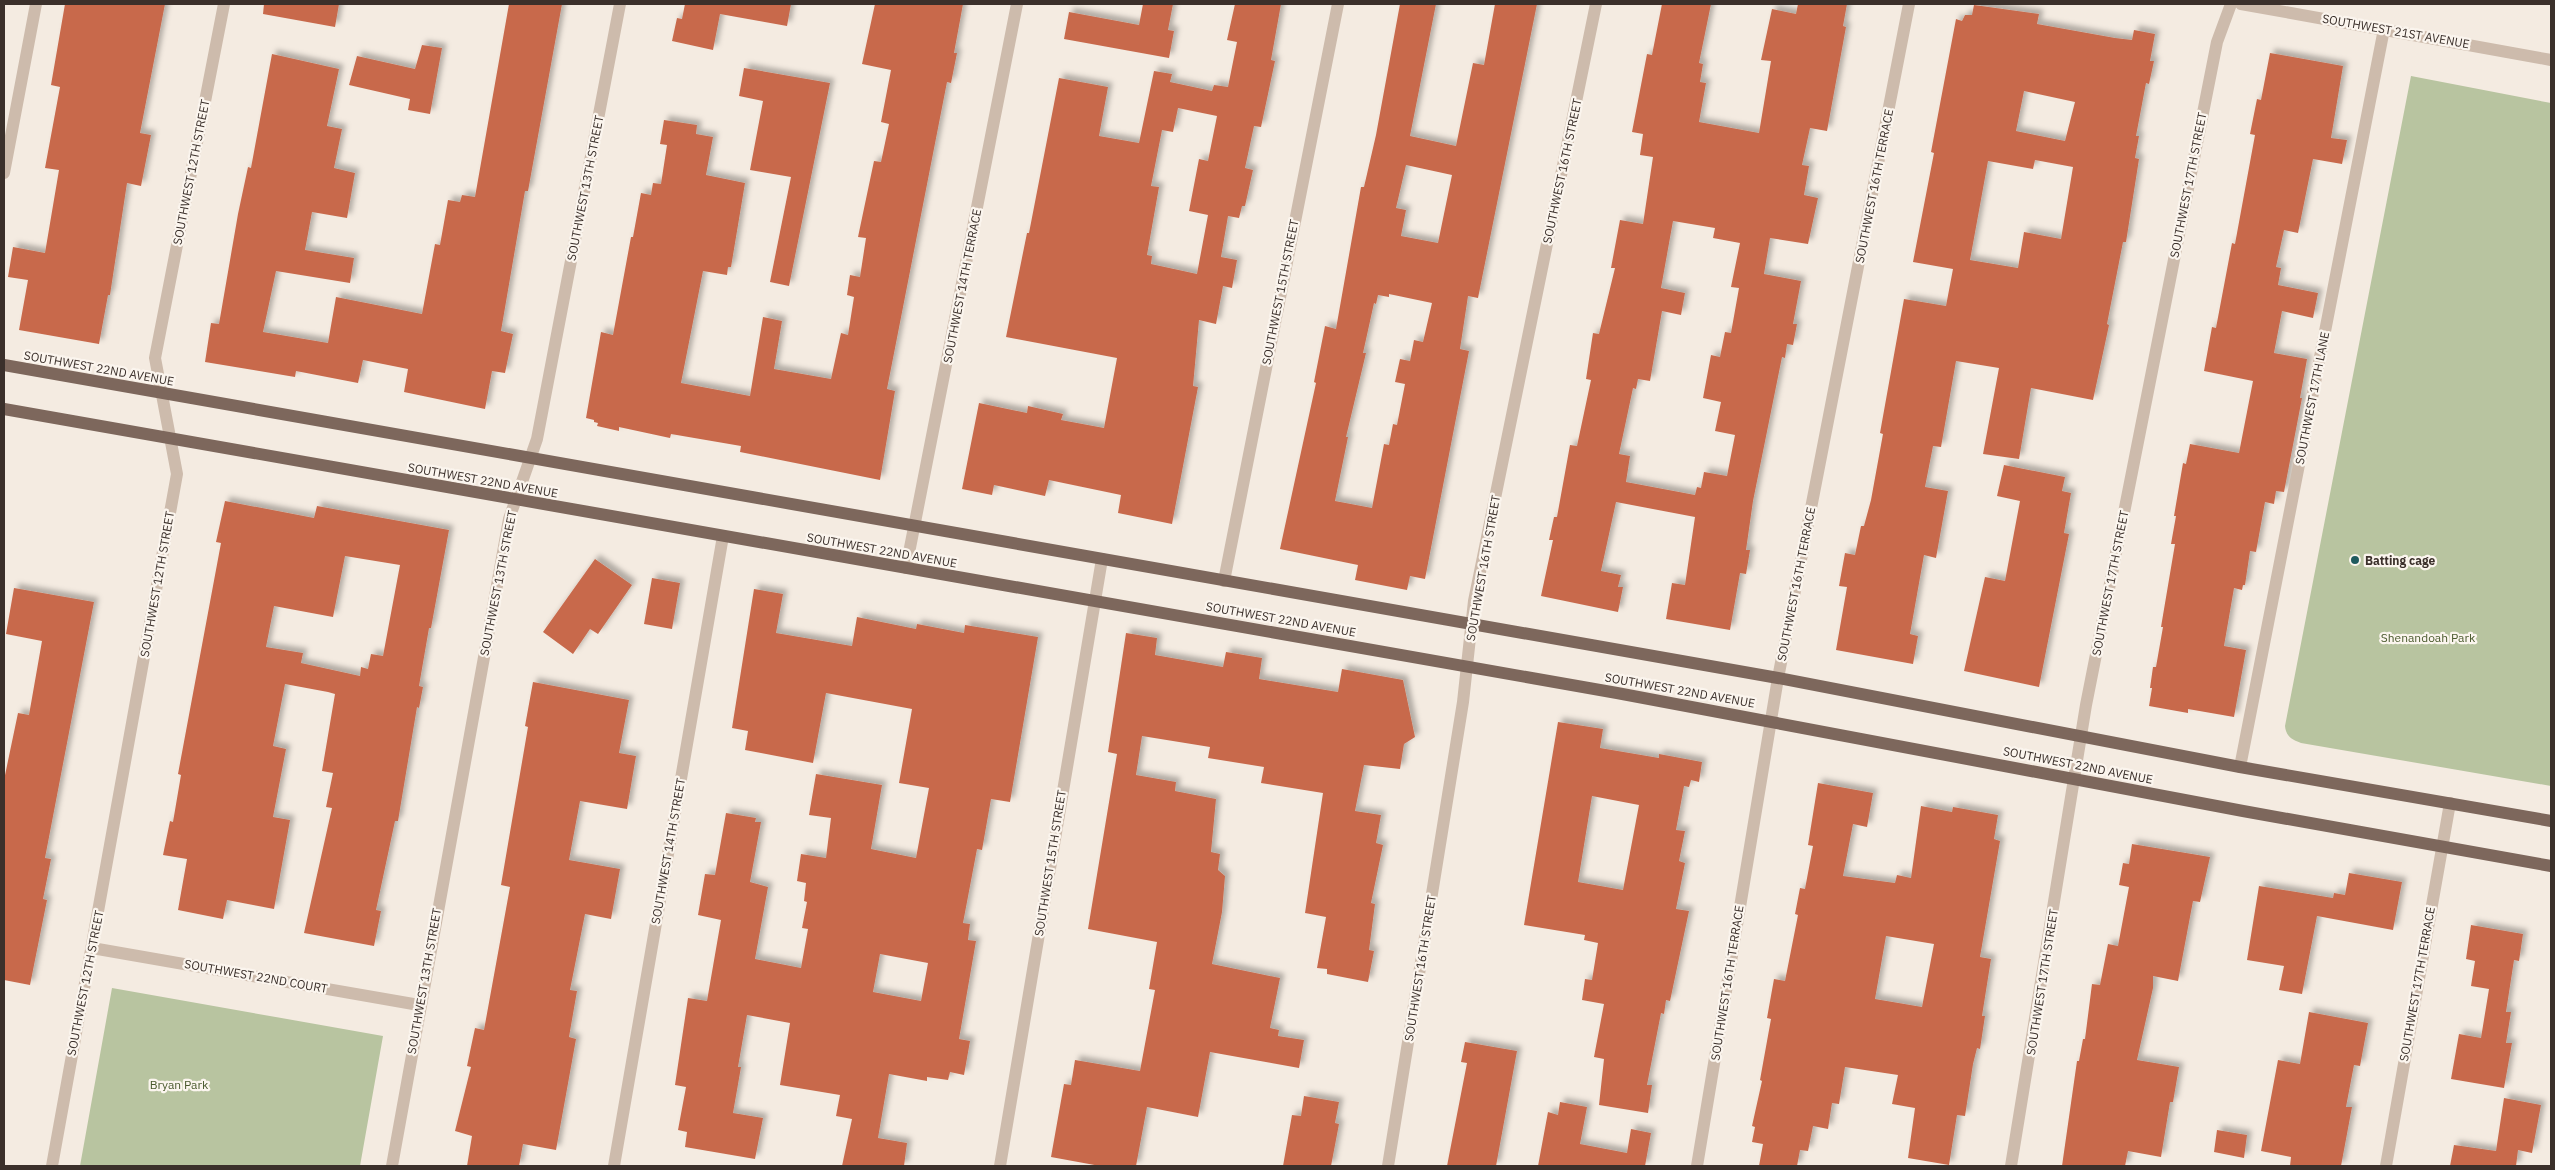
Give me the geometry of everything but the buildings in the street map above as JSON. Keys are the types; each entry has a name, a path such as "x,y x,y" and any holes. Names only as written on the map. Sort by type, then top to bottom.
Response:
{"main road":[{"name":"SOUTHWEST 22ND AVENUE","path":"4,366 1471,623 1778,678 2240,767 2551,821"},
{"name":"SOUTHWEST 22ND AVENUE","path":"4,409 1467,666 2551,866"}],"street":[{"path":"4,173 36,4"},
{"name":"SOUTHWEST 12TH STREET","path":"52,1166 177,474 155,358 224,4"},
{"name":"SOUTHWEST 13TH STREET","path":"392,1166 419,1004 508,519 538,432 620,4"},
{"name":"SOUTHWEST 14TH TERRACE","path":"906,568 1016,4"},
{"name":"SOUTHWEST 15TH STREET","path":"1224,581 1338,4"},
{"name":"SOUTHWEST 16TH STREET","path":"1388,1166 1464,695 1471,623 1596,4"},
{"name":"SOUTHWEST 16TH TERRACE","path":"1697,1166 1770,721 1909,4"},
{"name":"SOUTHWEST 17TH STREET","path":"2011,1166 2081,737 2217,42 2231,4"},
{"name":"SOUTHWEST 21ST AVENUE","path":"2241,4 2551,60"},
{"name":"SOUTHWEST 17TH LANE","path":"2240,767 2384,29"},
{"name":"SOUTHWEST 14TH STREET","path":"614,1166 722,536"},
{"name":"SOUTHWEST 15TH STREET","path":"1000,1166 1102,559"},
{"name":"SOUTHWEST 17TH TERRACE","path":"2386,1166 2450,803"},
{"name":"SOUTHWEST 22ND COURT","path":"92,948 419,1004"}],"green space":[{"name":"Shenandoah Park","path":"2411,76 2551,103 2551,786 2301,743 2290,737 2285,726"},
{"name":"Bryan Park","path":"112,988 383,1036 360,1166 80,1166"}],"place":[{"name":"Batting cage","path":"2355,560"}]}
